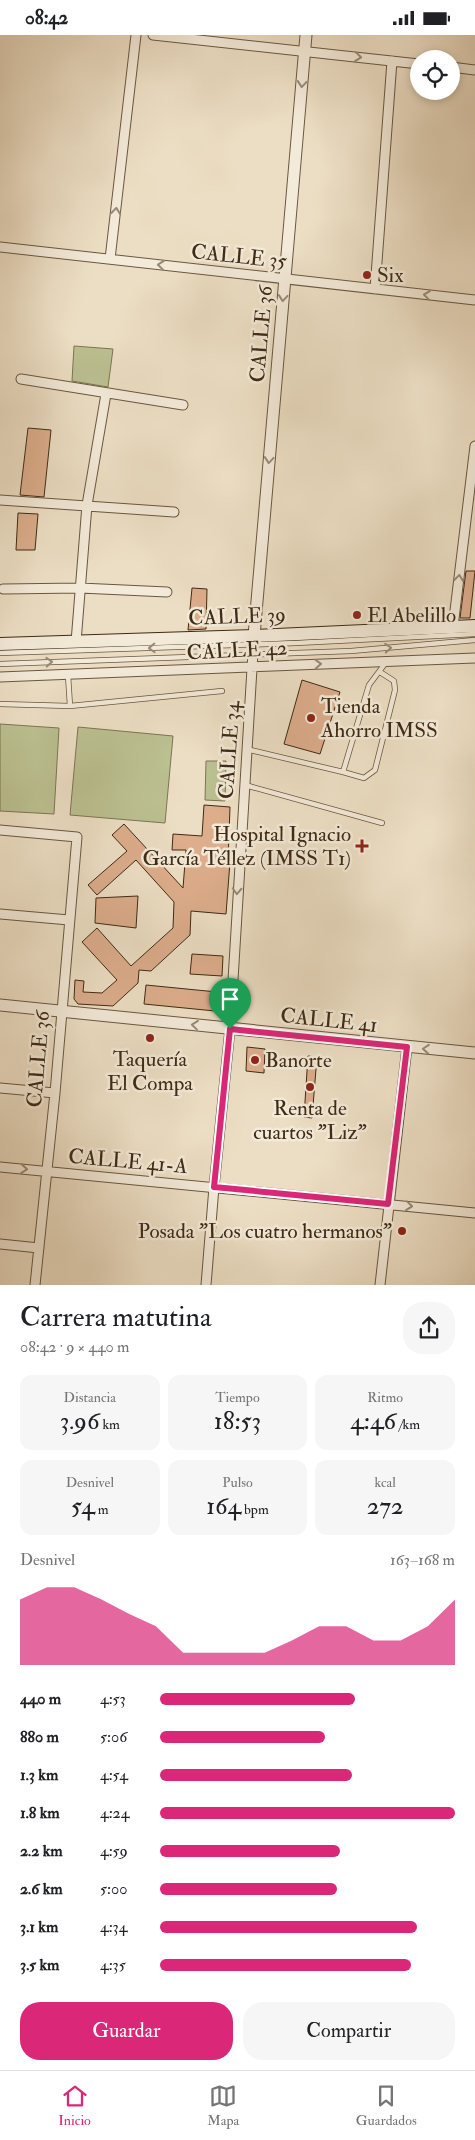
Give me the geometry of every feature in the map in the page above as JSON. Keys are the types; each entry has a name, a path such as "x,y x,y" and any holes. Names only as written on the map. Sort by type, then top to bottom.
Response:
{"main road":[{"name":"CALLE 39","path":"0,644 254,640 475,626"}],"street":[{"path":"110,259 136,35"},
{"path":"153,35 410,63"},
{"name":"CALLE 36","path":"254,640 306,35"},
{"path":"375,289 392,61"},
{"path":"460,68 475,70"},
{"name":"CALLE 35","path":"0,247 475,301"},
{"path":"21,379 183,405"},
{"path":"76,642 88,505 106,394"},
{"path":"453,627 475,446"},
{"path":"0,499 174,512"},
{"path":"3,589 80,588 167,592"},
{"name":"CALLE 34","path":"206,1285 230,1029 254,640"},
{"name":"CALLE 42","path":"0,677 475,658"},
{"name":"CALLE 36","path":"0,830 77,837 55,1093 35,1285"},
{"path":"0,913 69,921"},
{"name":"CALLE 41","path":"0,1005 475,1053"},
{"path":"380,1285 407,1047"},
{"path":"0,1087 55,1093"},
{"name":"CALLE 41-A","path":"0,1167 475,1213"},
{"path":"0,1244 39,1248"}],"lane":[{"path":"0,653 254,640 475,634"},
{"path":"0,664 175,656 351,651 475,640"},
{"path":"342,772 370,685 388,660"},
{"path":"246,749 364,778 375,770 395,690 394,681 380,672"},
{"path":"68,675 70,706"},
{"path":"0,704 70,706 222,691"},
{"path":"244,784 382,823"}],"green space":[{"path":"74,346 113,349 108,387 72,381"},
{"path":"0,724 59,728 54,814 0,811"},
{"path":"78,727 173,736 165,823 70,815"},
{"path":"206,761 226,761 225,801 205,800"}],"building":[{"path":"28,428 51,430 44,497 20,495"},
{"path":"18,513 38,514 35,550 16,550"},
{"path":"466,571 475,571 470,618 460,618"},
{"path":"192,588 207,589 206,629 188,630"},
{"name":"Tienda Ahorro IMSS","path":"302,680 340,692 320,754 284,744"},
{"path":"204,805 230,807 228,862 230,862 226,914 191,911 190,935 151,971 139,970 138,983 113,1006 78,1004 74,999 75,980 84,981 83,992 102,993 117,980 82,942 97,928 131,966 173,928 174,902 136,860 97,895 88,885 127,851 112,835 124,824 183,888 186,850 172,850 173,834 202,836"},
{"path":"138,896 136,928 95,923 96,898"},
{"path":"192,954 223,956 222,976 190,974"},
{"path":"146,985 217,992 215,1011 144,1004"},
{"name":"Banorte","path":"247,1047 265,1049 264,1073 246,1071"},
{"name":"Renta de cuartos \"Liz\"","path":"308,1056 317,1057 312,1118 304,1117"}],"place":[{"name":"Six","path":"367,275"},
{"name":"El Abelillo","path":"357,615"},
{"name":"Tienda Ahorro IMSS","path":"311,718"},
{"name":"Hospital Ignacio García Téllez (IMSS T1)","path":"362,846"},
{"name":"Taquería El Compa","path":"150,1038"},
{"name":"Banorte","path":"255,1060"},
{"name":"Renta de cuartos \"Liz\"","path":"310,1087"},
{"name":"Posada \"Los cuatro hermanos\"","path":"402,1231"}],"route":[{"path":"230,1029 407,1047 388,1204 214,1187 230,1029"}]}
